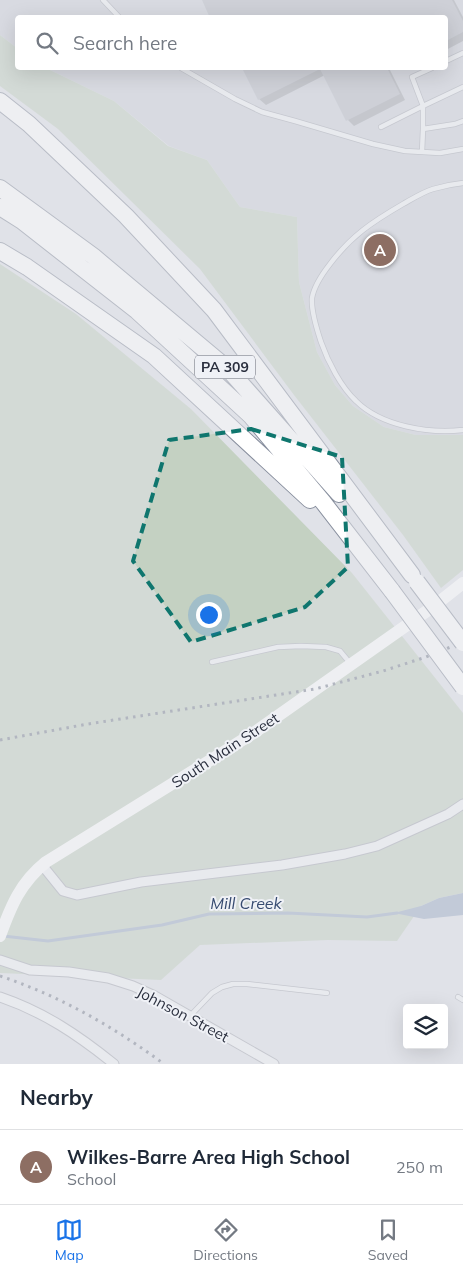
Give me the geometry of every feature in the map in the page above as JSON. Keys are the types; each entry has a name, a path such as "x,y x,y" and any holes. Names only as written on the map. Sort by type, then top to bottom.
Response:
{"highway":[{"path":"0,101 29,124 126,216 214,310 414,578"},
{"name":"PA 309","path":"0,188 93,256 229,370 414,578 463,643"},
{"name":"PA 309","path":"0,207 22,221 136,311 251,416 323,502 463,687"},
{"path":"0,250 154,356 304,494 392,591"}],"main road":[{"name":"South Main Street","path":"3,929 16,896 42,865 225,752 299,702 434,606 463,583"}],"street":[{"path":"42,865 63,892 77,895 141,882 282,865 345,854 377,846 448,814 463,804"},
{"name":"Johnson Street","path":"0,960 30,970 69,972 108,978 133,986 153,995 274,1064"},
{"path":"0,997 21,1004 72,1032 114,1064"}],"lane":[{"path":"103,0 117,15"},
{"path":"448,60 463,53"},
{"path":"184,70 262,112 373,144 405,151 422,152 440,153 463,149"},
{"path":"422,152 423,106 412,77 428,70"},
{"path":"381,127 463,87"},
{"path":"423,129 463,121"},
{"path":"463,183 432,189 408,201 362,230 342,248 324,273 312,298 319,335 330,364 356,401 391,422 409,427 427,430 463,430"},
{"path":"212,662 278,648 301,646 326,647 340,651 351,664"},
{"path":"190,1016 212,993 222,987 233,984 327,994"},
{"path":"458,997 463,1000"}],"highlighted area":[{"path":"251,429 342,457 348,567 305,607 191,642 133,561 169,440"}],"shaded area":[{"path":"0,0 463,0 463,435 416,435 384,427 353,406 335,385 317,352 299,282 297,217 240,207 207,160 169,146 114,101 50,70 448,70 448,15 15,15 15,46 0,35"}],"green space":[{"path":"0,35 15,46 15,70 50,70 114,101 168,146 207,160 240,207 297,217 299,282 317,352 335,385 353,406 384,427 416,435 463,435 463,570 441,588 403,535 294,395 200,269 58,129 0,86"},
{"path":"0,264 76,314 191,409 352,573 463,713 463,893 439,898 421,906 397,941 328,940 200,945 161,980 0,973"}],"water":[{"path":"463,893 463,915 424,919 394,913 421,906 439,898"}],"building":[{"path":"202,0 452,0 463,21 463,32 448,40 448,15 209,15"},
{"path":"243,70 318,70 258,100"},
{"path":"320,70 388,70 400,94 346,121"}],"waterway":[{"name":"Mill Creek","path":"3,936 48,941 162,925 209,914 288,913 367,917 397,913"}],"railway":[{"path":"0,740 88,724 315,689 383,671 463,642"},
{"path":"0,976 44,993 86,1014 126,1037 164,1064"}],"place":[{"name":"Wilkes-Barre Area High School","path":"380,250"}]}
